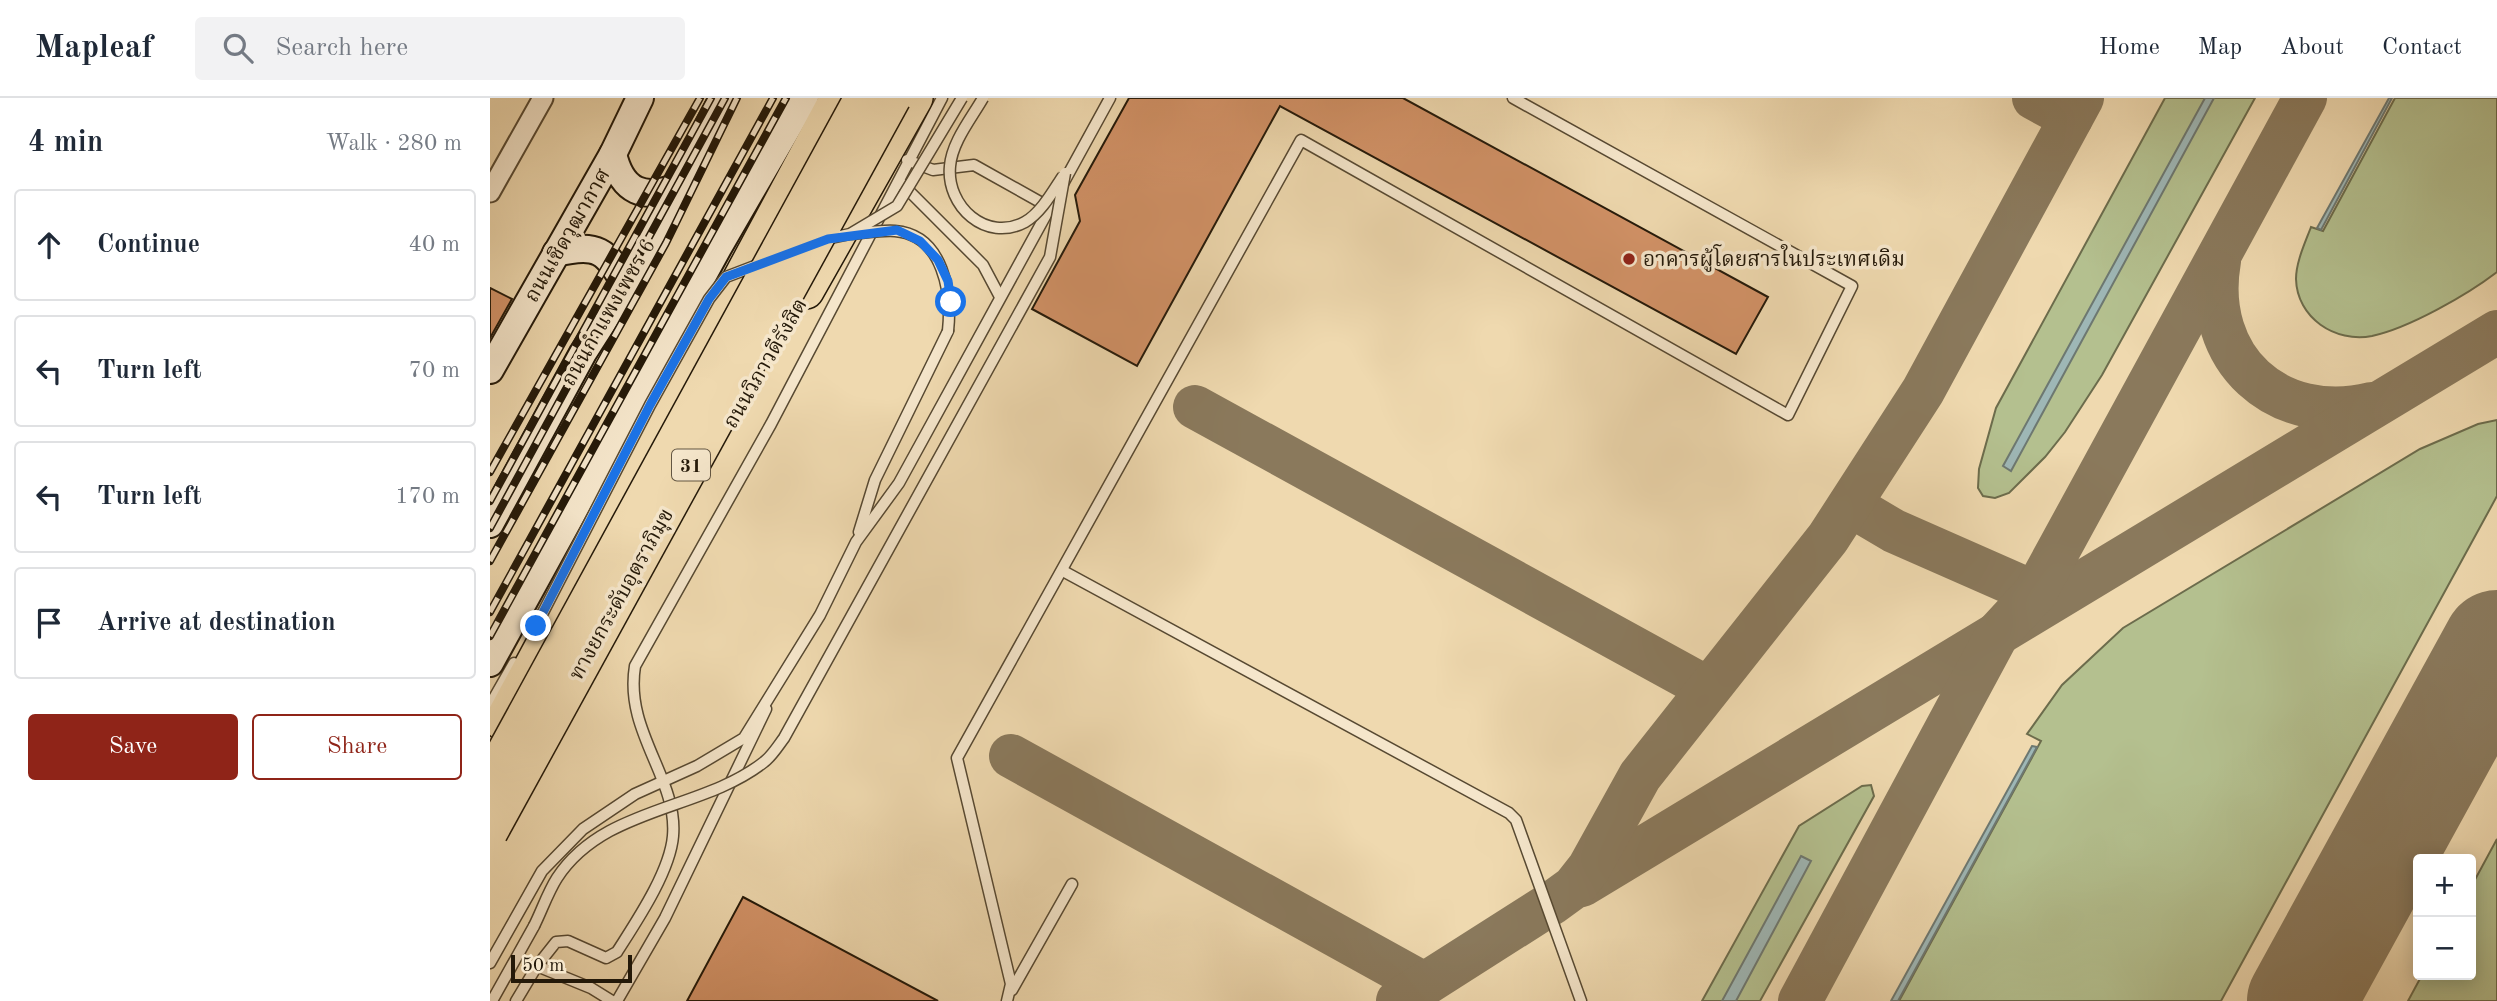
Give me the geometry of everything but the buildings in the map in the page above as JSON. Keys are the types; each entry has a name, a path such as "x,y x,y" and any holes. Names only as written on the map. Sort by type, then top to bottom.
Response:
{"highway":[{"name":"31","path":"490,743 838,98"},
{"name":"ทางยกระดับอุตราภิมุข","path":"490,779 862,98"},
{"name":"ทางยกระดับอุตราภิมุข","path":"490,832 893,98"},
{"name":"ถนนวิภาวดีรังสิต","path":"490,848 895,166 915,98"}],"main road":[{"name":"ถนนเชิดวุฒากาศ","path":"490,370 613,154 640,98"},
{"name":"ถนนกำแพงเพชร 6","path":"490,524 583,353 626,286 723,98"},
{"path":"490,663 718,248 805,98"},
{"path":"613,154 617,171 624,183 635,190 662,193 679,186"},
{"path":"556,253 577,248 594,248 614,262 626,286"}],"street":[{"path":"490,192 543,98"}],"lane":[{"path":"516,1001 537,965 556,942 568,941 606,958 617,952 663,870 673,839 673,820 661,780 635,715 632,689 635,666 777,412 860,256 895,166 942,98"},
{"path":"850,234 897,206 962,98"},
{"path":"983,98 955,146 950,167 952,194 960,208 975,221 998,228 1024,222 1041,207 1065,173 1108,98"},
{"path":"856,542 899,483 1108,98"},
{"path":"1009,996 957,758 1301,140 1788,415 1852,286 1513,98"},
{"path":"895,166 933,170 974,165 1050,207"},
{"path":"895,166 983,265 1000,297"},
{"path":"492,1001 534,926 557,877 583,850 643,815 714,790 745,775 767,760 784,738 1050,257 1065,173"},
{"path":"490,962 542,871 583,829 635,794 697,766 744,738 776,682 820,615 856,542 875,480 948,331 951,302 948,281 938,260 920,241 897,230 850,234 828,239 726,277 709,299 650,405 529,637"},
{"path":"1063,571 1510,813 1516,820 1581,1001"},
{"path":"490,705 523,648"},
{"path":"537,965 614,1001 665,918 759,729 776,682"},
{"path":"1009,996 1072,884"}],"green space":[{"path":"2165,98 2255,98 2102,375 2065,432 2045,457 2009,493 1995,498 1983,496 1978,488 1979,469 1996,408"},
{"path":"2395,98 2497,98 2497,272 2470,291 2403,326 2372,336 2345,336 2320,325 2303,305 2296,279 2298,266 2311,227 2323,231"},
{"path":"2497,420 2497,496 2221,1001 1899,1001 2041,741 2027,734 2062,685 2123,628 2420,449 2478,424"},
{"path":"1871,785 1874,796 1760,1001 1702,1001 1799,826 1862,786"},
{"path":"2497,839 2497,1001 2408,1001 2419,980 2476,980 2476,878"}],"water":[{"path":"2205,98 2214,98 2011,471 2003,466"},
{"path":"2389,98 2392,98 2321,230 2317,228"},
{"path":"2032,746 2037,747 1898,1001 1891,1001"},
{"path":"1801,856 1811,861 1736,1001 1722,1001"}],"taxiway":[{"path":"2034,98 2071,118"},
{"path":"1398,1001 1552,903 1574,887 1589,868 1640,776 1828,538 1923,391 2082,98"},
{"path":"1800,1001 1998,633 2035,593 2305,98"},
{"path":"2219,261 2217,296 2222,328 2235,355 2254,378 2277,395 2306,405 2337,408 2372,404"},
{"path":"1582,885 2497,332"},
{"path":"1195,407 1707,688"},
{"path":"1850,505 1894,531 2035,593"},
{"path":"1011,756 1424,984"}],"runway":[{"path":"2301,1001 2497,644"}],"railway":[{"path":"490,472 700,98"},
{"path":"490,501 711,98"},
{"path":"490,528 725,98"},
{"path":"490,561 666,243 737,98"},
{"path":"490,612 773,98"},
{"path":"490,636 786,98"}],"place":[{"name":"อาคารผู้โดยสารในประเทศเดิม","path":"1629,259"}],"route":[{"path":"536,626 650,405 709,299 726,277 828,239 850,234 897,230 920,241 938,260 948,281 951,302"}]}
